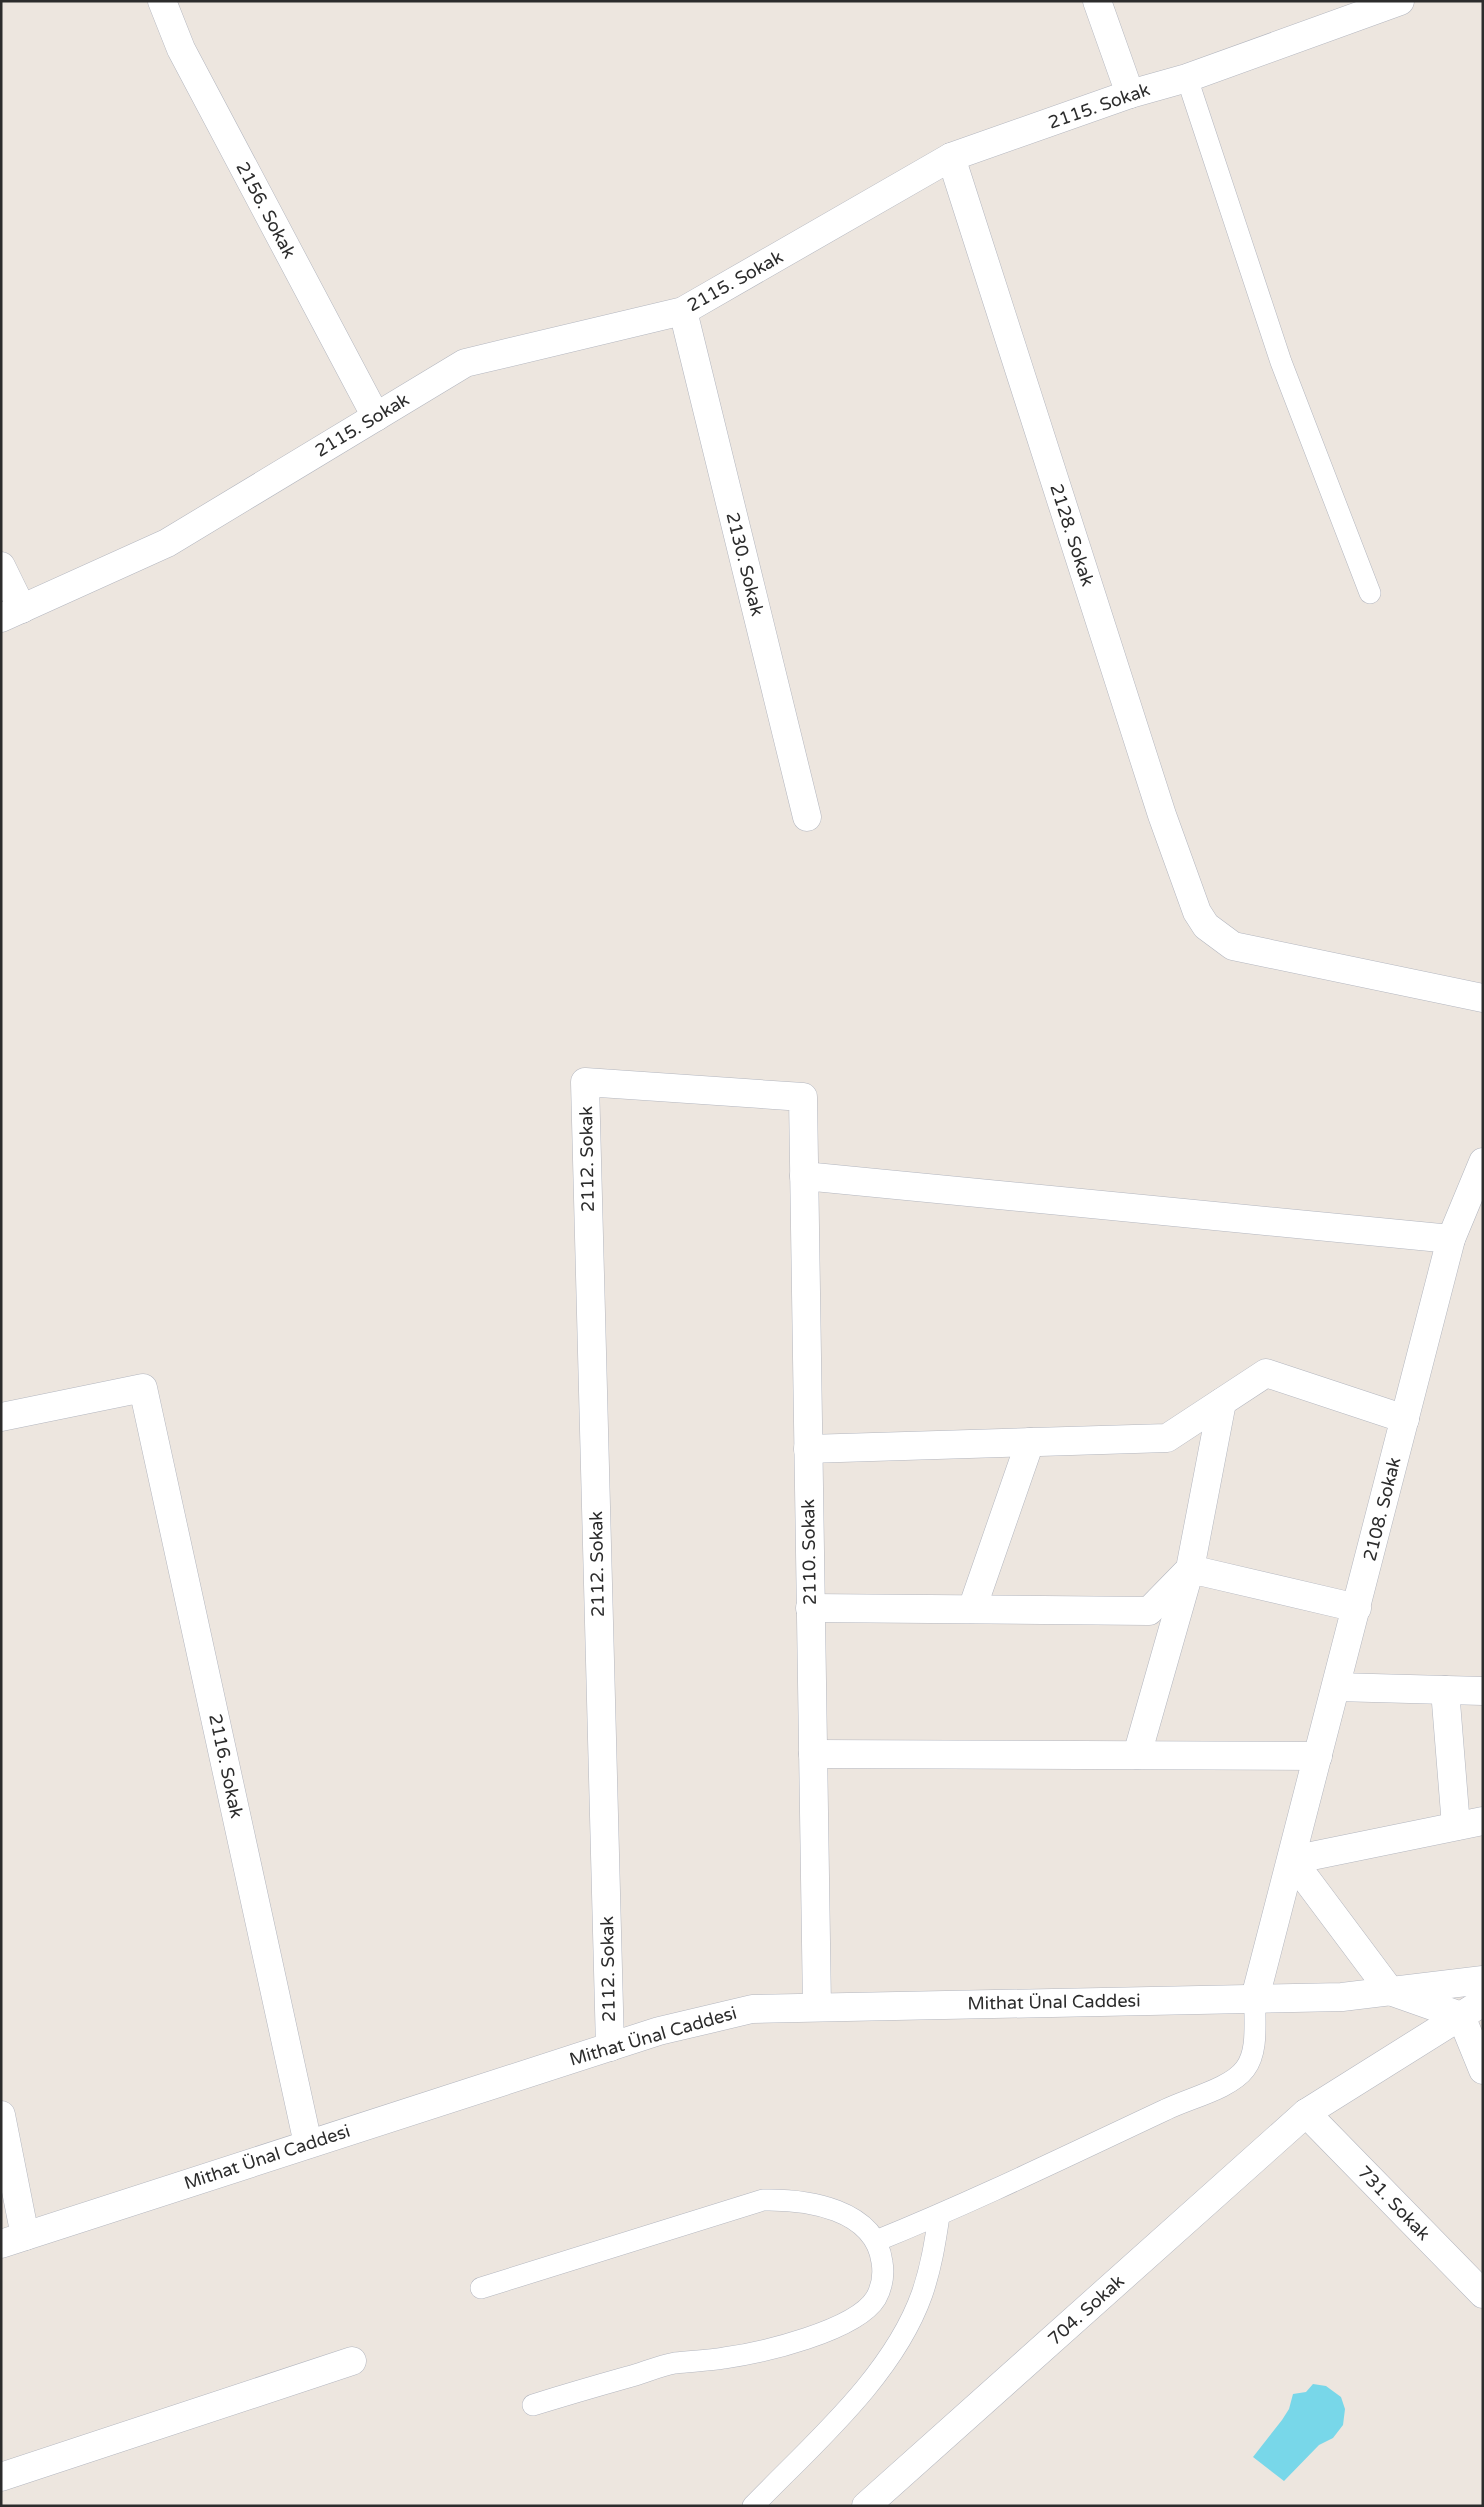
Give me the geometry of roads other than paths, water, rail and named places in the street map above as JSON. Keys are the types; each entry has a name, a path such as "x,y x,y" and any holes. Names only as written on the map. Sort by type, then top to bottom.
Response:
{"street":[{"name":"2156. Sokak","path":"162,1 181,49 376,417"},
{"path":"1097,1 1130,94"},
{"name":"2115. Sokak","path":"12,613 167,544 465,363 684,311 951,157 1130,94 1187,78 1400,1"},
{"name":"2128. Sokak","path":"951,157 1162,815 1197,912 1206,926 1233,946 1483,998"},
{"name":"2130. Sokak","path":"684,311 807,817"},
{"path":"1,566 12,613"},
{"name":"2110. Sokak","path":"585,1082 802,1096 817,2007"},
{"name":"2112. Sokak","path":"585,1082 610,2046"},
{"name":"2108. Sokak","path":"1256,1998 1451,1240 1483,1162"},
{"path":"804,1176 1451,1240"},
{"path":"808,1449 1167,1438 1266,1373 1405,1419"},
{"name":"2116. Sokak","path":"1,1417 144,1388 308,2144"},
{"path":"1137,1755 1190,1569 1222,1402"},
{"path":"972,1610 1030,1442"},
{"path":"1190,1569 1356,1608"},
{"path":"810,1608 1150,1611 1190,1569"},
{"path":"1336,1687 1483,1691"},
{"path":"1444,1690 1456,1826"},
{"path":"813,1754 1318,1756"},
{"path":"1483,1821 1292,1860 1390,1991 1472,2009 1483,2070"},
{"name":"Mithat Ünal Caddesi","path":"13,2240 610,2046 658,2031 752,2009 1342,1997 1483,1980"},
{"name":"704. Sokak","path":"866,2506 1306,2113 1472,2009"},
{"name":"731. Sokak","path":"1306,2113 1483,2294"},
{"path":"1,2115 13,2240"},
{"path":"1,2477 352,2361"}],"lane":[{"path":"1187,78 1281,362 1370,592"},
{"path":"876,2241 939,2216 1176,2104 1229,2083 1245,2069 1252,2053 1256,1998"},
{"path":"481,2288 763,2200 787,2200 828,2208 857,2221 876,2241 884,2270 882,2285 875,2299 866,2310 854,2319 772,2348 724,2358 674,2364 534,2404"},
{"path":"754,2506 864,2390 888,2360 907,2329 922,2295 933,2256 939,2216"}],"water":[{"path":"1313,2384 1326,2386 1341,2397 1345,2409 1343,2425 1333,2438 1319,2445 1284,2481 1253,2457 1289,2409 1293,2394 1306,2392"}]}
